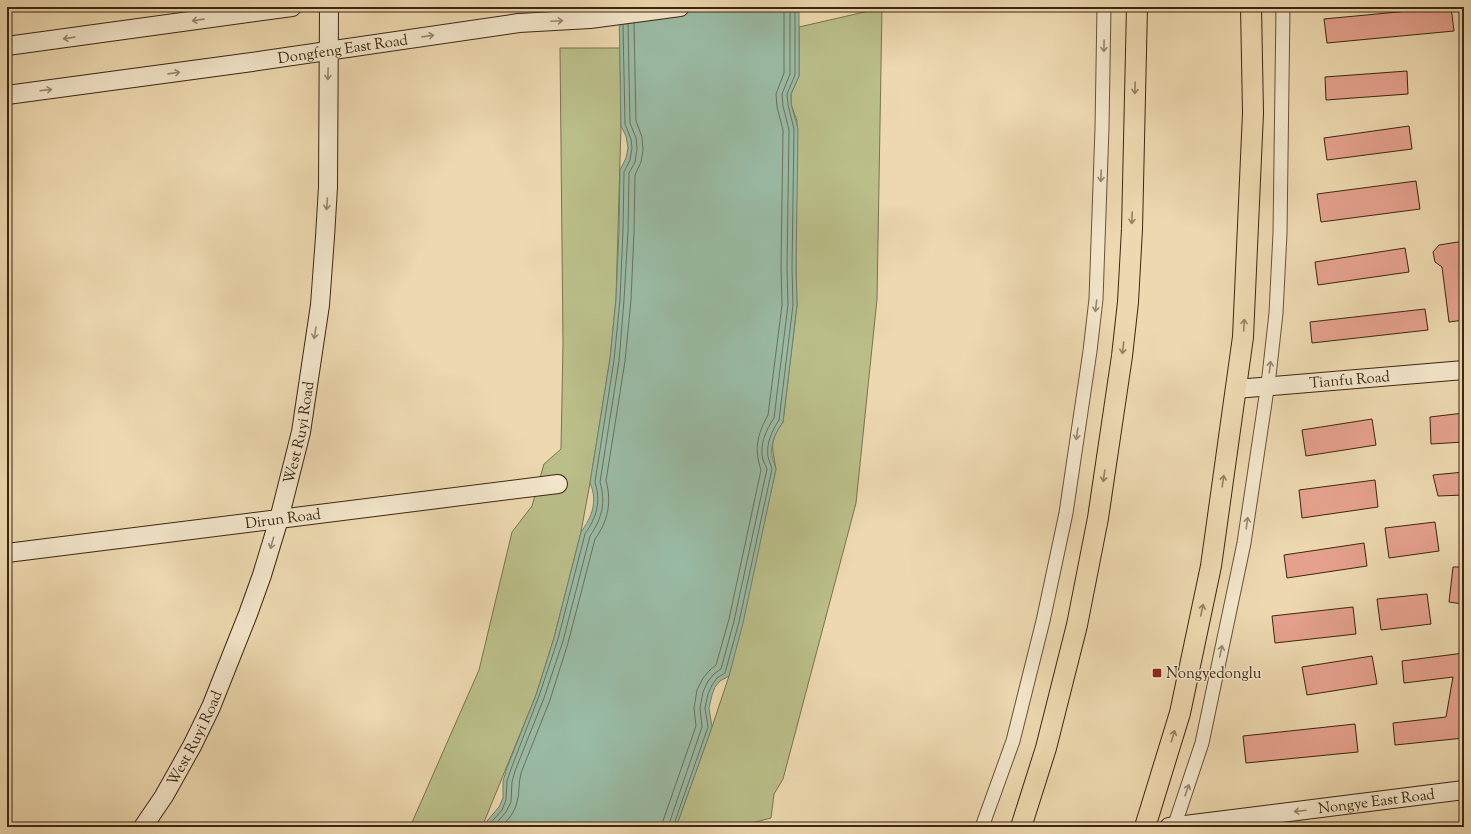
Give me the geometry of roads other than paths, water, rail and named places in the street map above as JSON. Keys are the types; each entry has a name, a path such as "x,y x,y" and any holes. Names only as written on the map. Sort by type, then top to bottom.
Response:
{"main road":[{"path":"1021,827 1046,748 1077,625 1098,518 1122,356 1128,302 1130,265 1135,129 1137,7"},
{"path":"1145,827 1180,713 1211,566 1243,337 1253,121 1251,7"}],"street":[{"path":"7,46 292,7"},
{"name":"West Ruyi Road","path":"329,7 335,50"},
{"name":"West Ruyi Road","path":"158,827 182,790 222,712 269,592 301,432 320,305 335,50 341,7"},
{"name":"Dongfeng East Road","path":"7,96 519,23 590,19 680,7"},
{"path":"982,827 1013,741 1043,621 1066,513 1090,351 1096,299 1102,128 1104,7"},
{"path":"1172,827 1202,743 1244,543 1267,387 1276,313 1279,241 1283,7"},
{"name":"Tianfu Road","path":"1236,389 1464,370"},
{"name":"Dirun Road","path":"7,553 558,484"},
{"name":"West Ruyi Road","path":"143,827 168,790 211,707 285,518"},
{"name":"Nongye East Road","path":"1172,827 1464,790"}],"water":[{"path":"619,7 799,7 799,76 791,94 791,104 798,129 796,268 797,305 783,422 776,434 772,447 772,456 776,469 743,623 729,676 720,681 715,687 712,695 709,708 712,727 676,827 482,827 499,807 503,798 503,781 507,768 536,695 554,638 581,532 593,509 594,496 590,483 610,359 616,299 620,170 626,158 628,148 626,136 621,126"}],"place":[{"name":"Nongyedonglu","path":"1157,673"}]}
